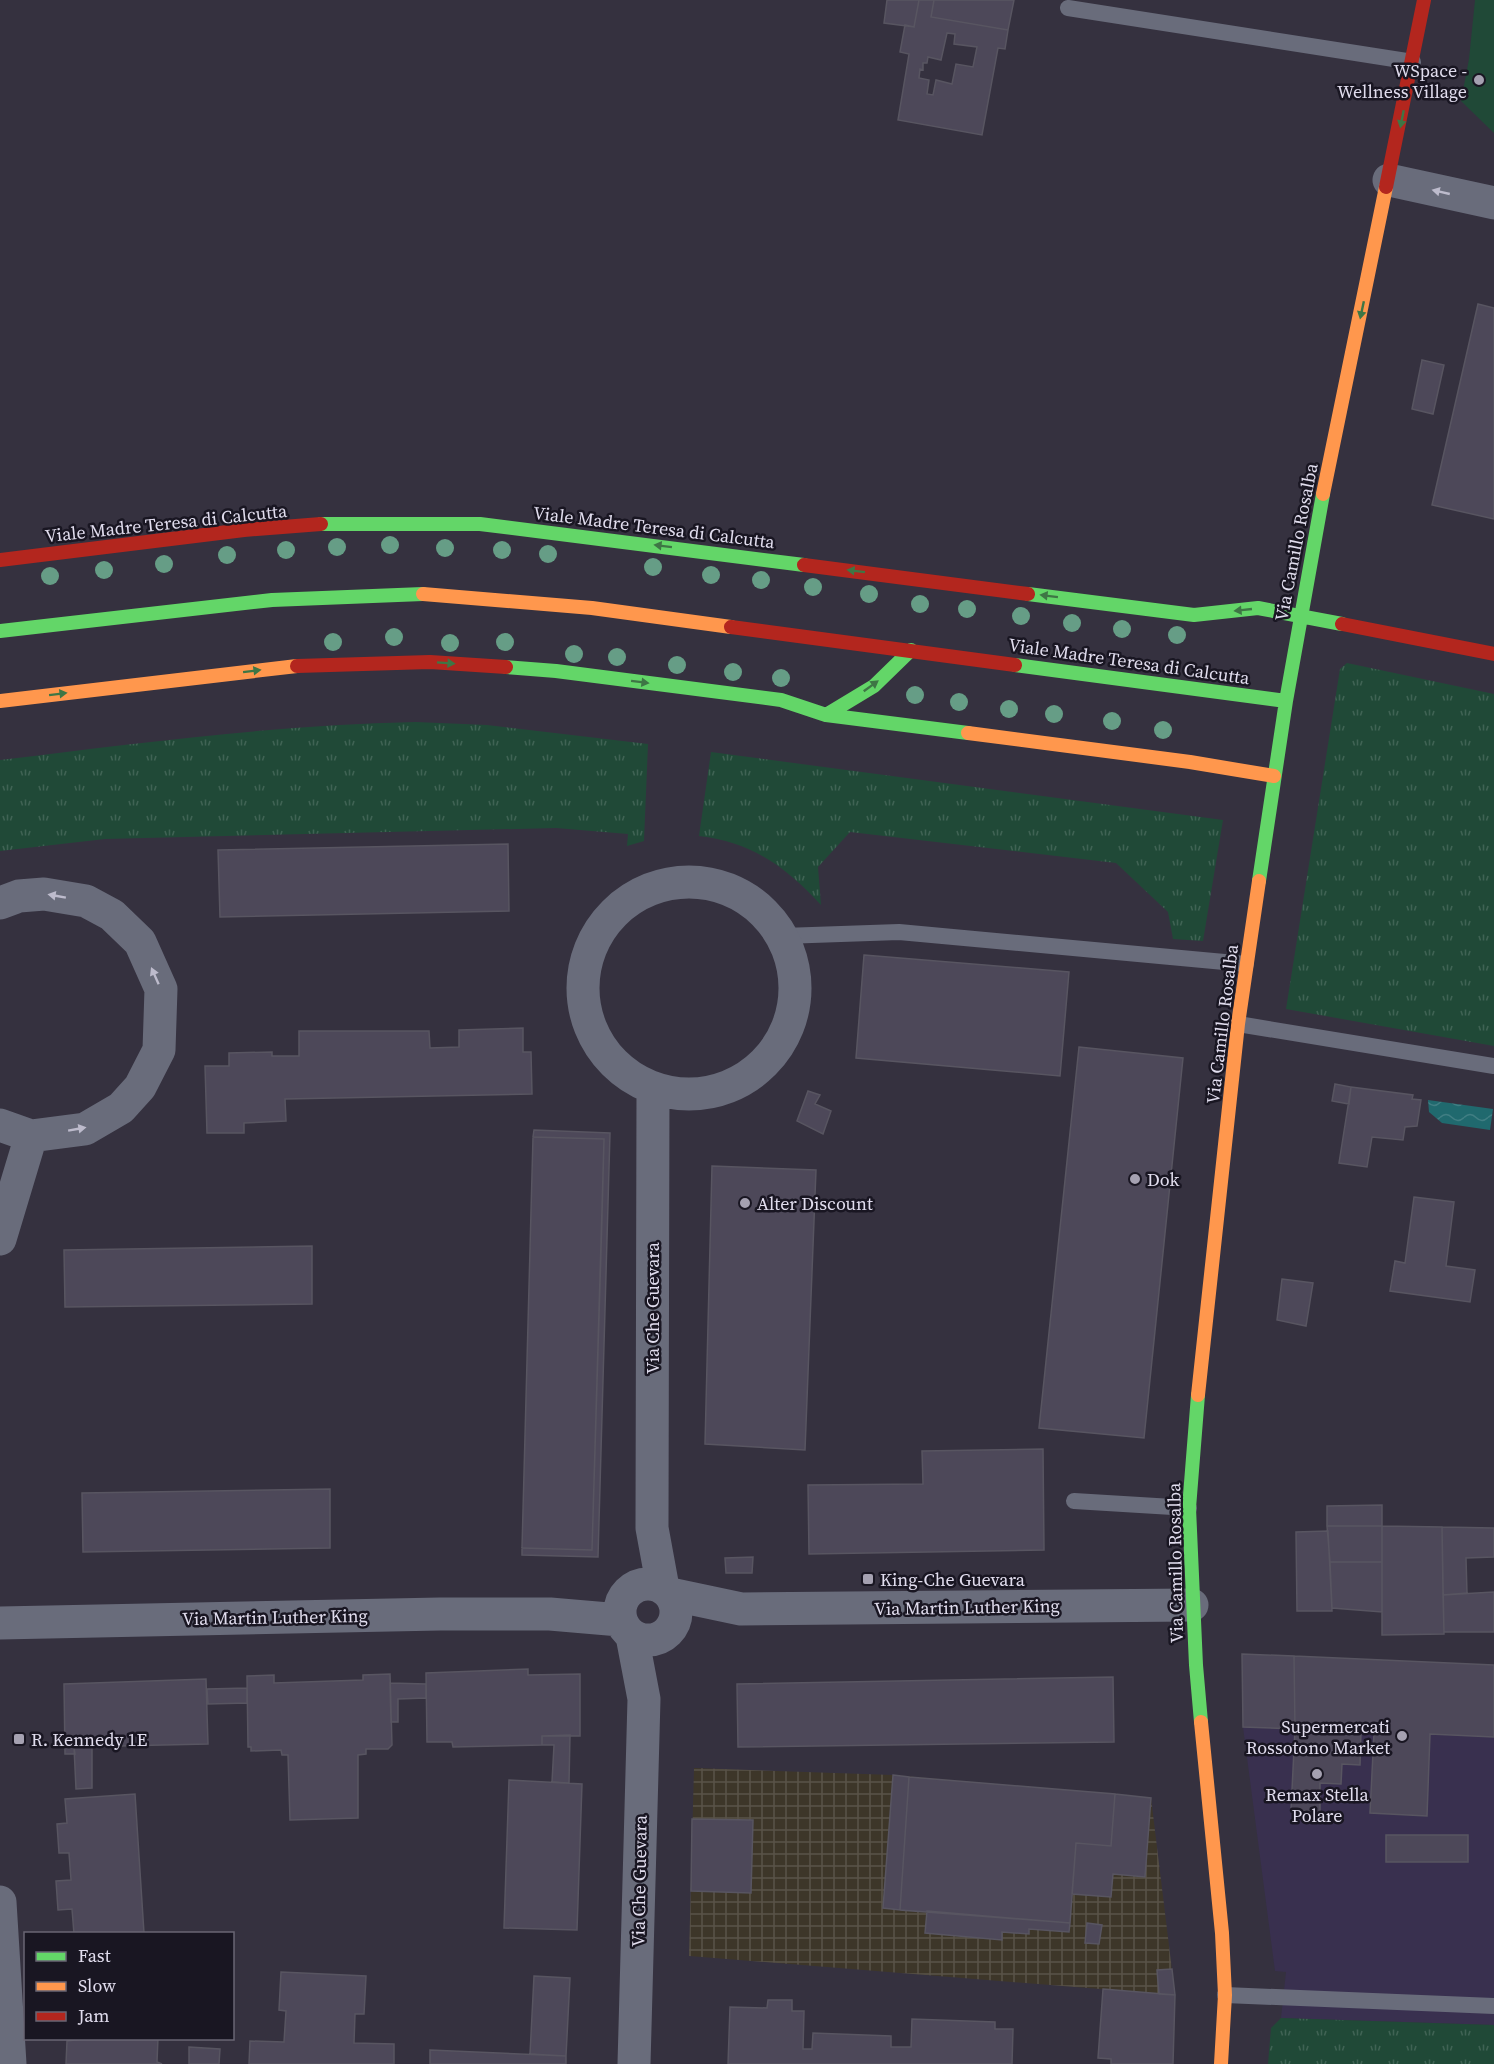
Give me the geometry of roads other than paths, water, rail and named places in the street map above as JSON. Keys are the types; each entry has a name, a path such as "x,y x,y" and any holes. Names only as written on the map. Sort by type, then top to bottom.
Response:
{"main road":[{"name":"Via Camillo Rosalba","path":"1221,2064 1226,1995 1192,1605 1189,1508 1194,1435 1238,1024 1286,701 1320,507 1389,180 1424,0"},
{"name":"Viale Madre Teresa di Calcutta","path":"0,560 244,530 341,523 480,524 1194,615 1257,608 1494,654"},
{"name":"Viale Madre Teresa di Calcutta","path":"0,631 272,600 410,593 470,596 591,608 1286,701"},
{"path":"826,715 874,686 911,650"},
{"path":"0,701 312,664 430,662 556,671 781,700 826,715 1190,762 1274,776"}],"street":[{"path":"1389,180 1494,203"},
{"path":"685,882 723,887 749,900 769,917 783,936 794,964 793,1018 769,1060 733,1086 697,1095 653,1089 622,1071 603,1052 587,1020 582,989 588,954 603,926 629,900 664,885 685,882"},
{"path":"0,903 19,896 44,894 86,901 112,915 140,942 161,989 159,1050 140,1087 121,1108 85,1129 31,1136 0,1125"},
{"name":"Via Che Guevara","path":"644,1699 668,1610 652,1528 653,1089"},
{"path":"0,1239 31,1136"},
{"name":"Via Che Guevara","path":"634,2064 644,1699 627,1610 652,1528"},
{"path":"647,1583 668,1610 652,1640 627,1610 647,1583"},
{"name":"Via Martin Luther King","path":"668,1610 1192,1605"},
{"name":"Via Martin Luther King","path":"0,1623 550,1614 627,1610"},
{"path":"0,1902 2,1999 10,2064"}],"lane":[{"path":"1068,8 1413,62"},
{"path":"783,936 899,932 1246,964"},
{"path":"1238,1024 1494,1066"},
{"path":"1074,1501 1189,1508"},
{"path":"1226,1995 1494,2006"}],"water":[{"path":"1428,1100 1493,1109 1490,1130 1442,1123 1429,1112"}],"place":[{"name":"WSpace - Wellness Village","path":"1479,80"},
{"name":"Dok","path":"1135,1179"},
{"name":"Alter Discount","path":"745,1203"},
{"name":"King-Che Guevara","path":"868,1579"},
{"name":"Supermercati Rossotono Market","path":"1402,1736"},
{"name":"R. Kennedy 1E","path":"19,1739"},
{"name":"Remax Stella Polare","path":"1317,1774"}]}
